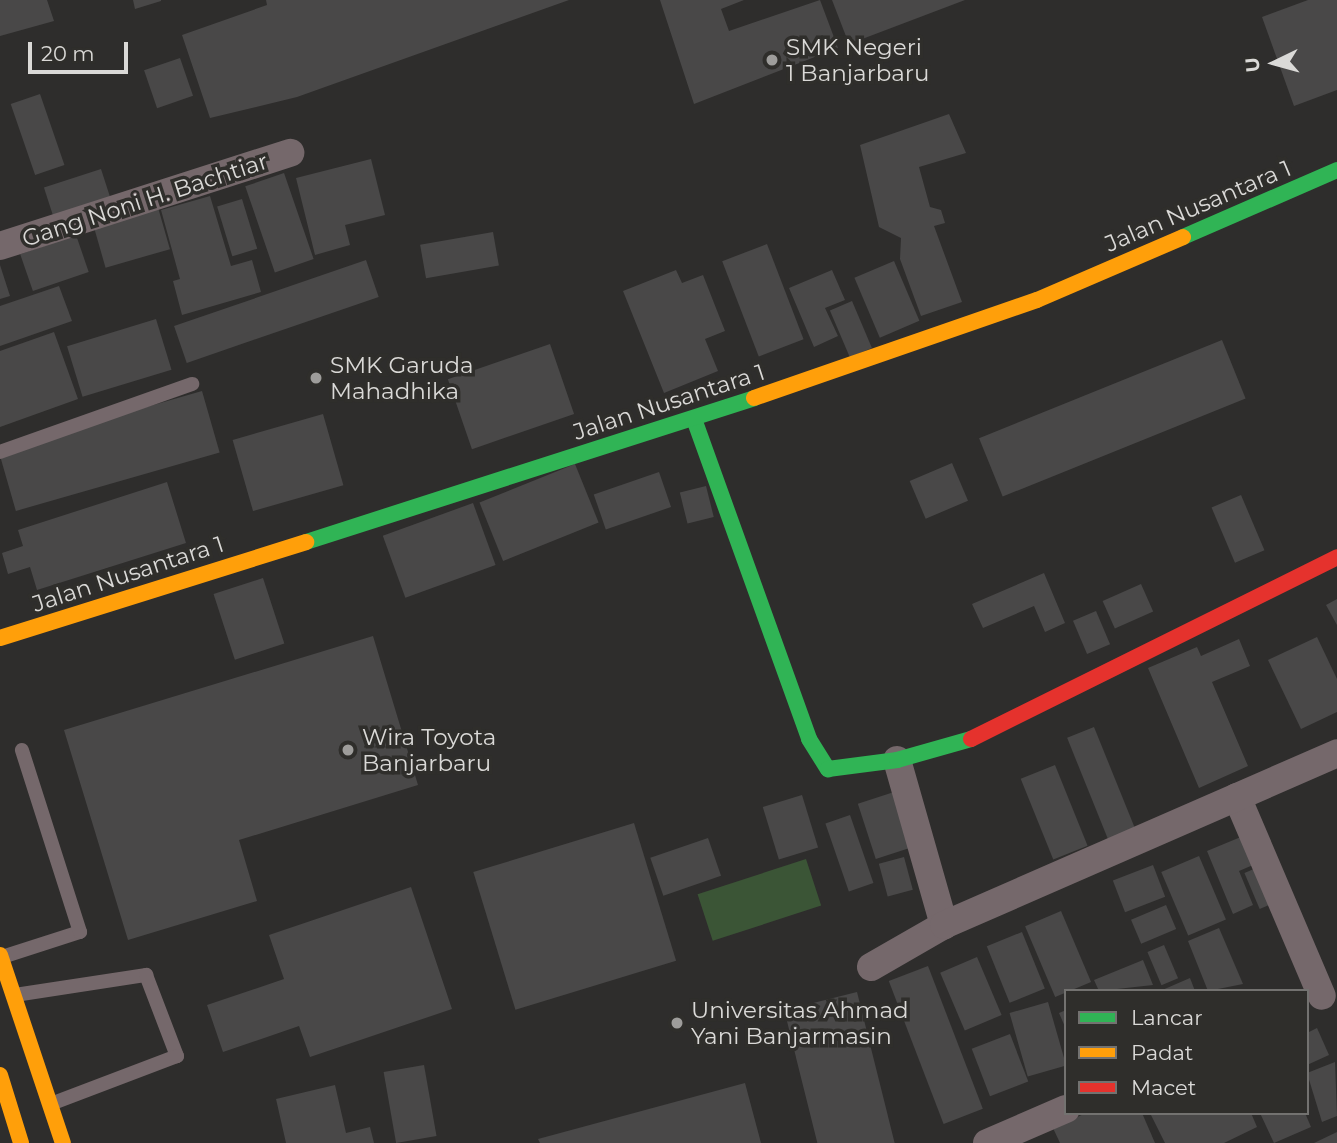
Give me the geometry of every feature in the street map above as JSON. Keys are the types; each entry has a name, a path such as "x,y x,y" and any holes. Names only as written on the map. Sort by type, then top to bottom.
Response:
{"main road":[{"name":"Jalan Nusantara 1","path":"0,638 694,419 1037,300 1337,170"},
{"path":"694,419 817,757 828,769 843,770 897,760 986,736 1337,557"},
{"path":"1,956 63,1143"},
{"path":"0,1076 22,1143"}],"street":[{"name":"Gang Noni H. Bachtiar","path":"0,246 290,153"},
{"path":"871,967 944,925 1337,753"},
{"path":"897,760 944,925"},
{"path":"1237,797 1322,996"},
{"path":"987,1143 1064,1110"}],"lane":[{"path":"0,452 192,384"},
{"path":"1,956 80,932 22,750"},
{"path":"14,995 146,975 177,1055 51,1103"}],"green space":[{"path":"806,859 821,906 713,941 698,894"}],"building":[{"path":"0,0 47,0 54,21 0,36"},
{"path":"133,0 161,0 161,1 135,9"},
{"path":"266,0 569,0 297,97 210,118 182,35 267,5"},
{"path":"660,0 744,0 721,9 729,31 820,0 838,48 694,104"},
{"path":"832,0 965,0 849,44"},
{"path":"1308,0 1337,0 1337,90 1294,106 1262,17"},
{"path":"180,58 193,96 157,108 144,70"},
{"path":"40,94 64,165 35,175 11,104"},
{"path":"949,114 966,153 919,167 930,207 941,210 945,223 934,226 962,302 921,316 900,259 901,238 879,227 860,145"},
{"path":"371,159 385,215 345,225 350,245 315,255 296,178"},
{"path":"101,169 111,200 54,219 44,188"},
{"path":"284,173 314,259 275,272 245,186"},
{"path":"210,196 231,266 252,260 261,292 182,315 173,281 180,279 161,210"},
{"path":"242,199 257,249 232,256 217,207"},
{"path":"157,204 170,249 106,268 93,222"},
{"path":"493,232 499,265 426,278 420,245"},
{"path":"76,235 89,272 33,291 20,254"},
{"path":"767,244 804,339 759,356 722,261"},
{"path":"366,260 379,297 187,363 174,326"},
{"path":"894,261 919,321 880,338 854,278"},
{"path":"0,265 10,296 0,299"},
{"path":"676,270 682,283 703,275 725,331 705,339 718,371 664,393 623,291"},
{"path":"832,270 845,300 825,308 838,336 814,347 789,288"},
{"path":"59,286 72,321 0,346 0,306"},
{"path":"852,301 872,348 850,357 830,310"},
{"path":"156,319 171,370 83,397 67,346"},
{"path":"54,332 78,399 0,427 0,351"},
{"path":"1222,340 1246,398 1003,497 979,438"},
{"path":"550,344 574,414 472,449 448,379"},
{"path":"202,391 220,453 16,511 0,449"},
{"path":"323,414 343,485 253,511 233,440"},
{"path":"952,463 968,501 926,519 910,481"},
{"path":"575,464 599,522 503,561 480,503"},
{"path":"659,472 671,507 606,529 594,494"},
{"path":"167,482 186,543 37,590 30,567 8,574 2,553 23,546 18,530"},
{"path":"706,486 714,517 688,524 680,493"},
{"path":"1241,495 1264,550 1235,563 1212,508"},
{"path":"473,503 496,565 405,598 383,536"},
{"path":"1044,573 1065,623 1045,632 1034,606 983,628 972,604"},
{"path":"263,578 284,644 235,660 214,594"},
{"path":"1141,584 1153,611 1115,628 1103,601"},
{"path":"1337,599 1337,625 1326,605"},
{"path":"1096,611 1110,644 1087,654 1073,621"},
{"path":"373,636 418,785 239,840 257,901 128,940 64,730"},
{"path":"1317,637 1337,679 1337,712 1301,729 1268,660"},
{"path":"1239,639 1250,666 1212,682 1248,766 1199,788 1148,668 1197,647 1201,656"},
{"path":"1094,727 1137,835 1111,845 1067,738"},
{"path":"1055,765 1088,846 1053,860 1021,779"},
{"path":"894,792 912,847 876,859 858,804"},
{"path":"802,795 818,848 779,860 763,807"},
{"path":"850,815 873,883 849,892 825,823"},
{"path":"634,823 676,961 515,1010 473,872"},
{"path":"1248,834 1260,862 1239,871 1253,905 1233,914 1207,851"},
{"path":"708,838 721,876 663,896 650,858"},
{"path":"1199,856 1226,920 1188,936 1161,872"},
{"path":"904,857 913,890 888,897 879,864"},
{"path":"1153,865 1165,897 1125,912 1113,880"},
{"path":"1261,866 1276,902 1260,909 1244,873"},
{"path":"411,887 452,1009 310,1057 299,1026 223,1052 207,1005 284,979 269,935"},
{"path":"1166,905 1176,929 1141,944 1131,920"},
{"path":"1061,911 1091,982 1074,989 1064,989 1064,993 1055,997 1025,926"},
{"path":"1219,928 1243,984 1207,989 1188,941"},
{"path":"1022,932 1045,989 1010,1003 987,946"},
{"path":"1164,945 1178,978 1161,985 1147,952"},
{"path":"977,957 1002,1015 965,1031 940,973"},
{"path":"1143,960 1153,985 1098,989 1094,980"},
{"path":"928,966 983,1109 944,1124 889,981"},
{"path":"1190,978 1194,989 1165,989"},
{"path":"857,992 895,1143 817,1143 784,1010"},
{"path":"1048,1002 1064,1066 1028,1076 1010,1013"},
{"path":"1064,1011 1064,1024 1059,1013"},
{"path":"1317,1028 1329,1055 1309,1064 1309,1032"},
{"path":"1010,1034 1028,1082 990,1096 972,1049"},
{"path":"1335,1062 1337,1116 1322,1122 1309,1072"},
{"path":"424,1065 437,1136 396,1143 384,1072"},
{"path":"745,1083 761,1143 540,1143 538,1139"},
{"path":"335,1085 346,1133 370,1127 374,1143 286,1143 276,1099"},
{"path":"1082,1115 1143,1115 1155,1143 1060,1143 1053,1128"},
{"path":"1151,1115 1252,1115 1257,1127 1224,1143 1165,1143"},
{"path":"1261,1115 1306,1115 1311,1127 1274,1143"},
{"path":"1337,1132 1337,1143 1314,1143"}],"traffic: fast":[{"path":"1183,237 1337,170"},
{"path":"306,542 754,398"},
{"path":"694,419 809,739 828,769 897,760 971,739"}],"traffic: slow":[{"path":"754,398 1037,300 1183,237"},
{"path":"0,638 306,542"},
{"path":"0,955 63,1143"},
{"path":"0,1075 21,1143"}],"traffic: jam":[{"path":"971,739 1337,557"}],"place":[{"name":"SMK Negeri 1 Banjarbaru","path":"772,60"},
{"name":"SMK Garuda Mahadhika","path":"316,378"},
{"name":"Wira Toyota Banjarbaru","path":"348,750"},
{"name":"Universitas Ahmad Yani Banjarmasin","path":"677,1023"}]}
